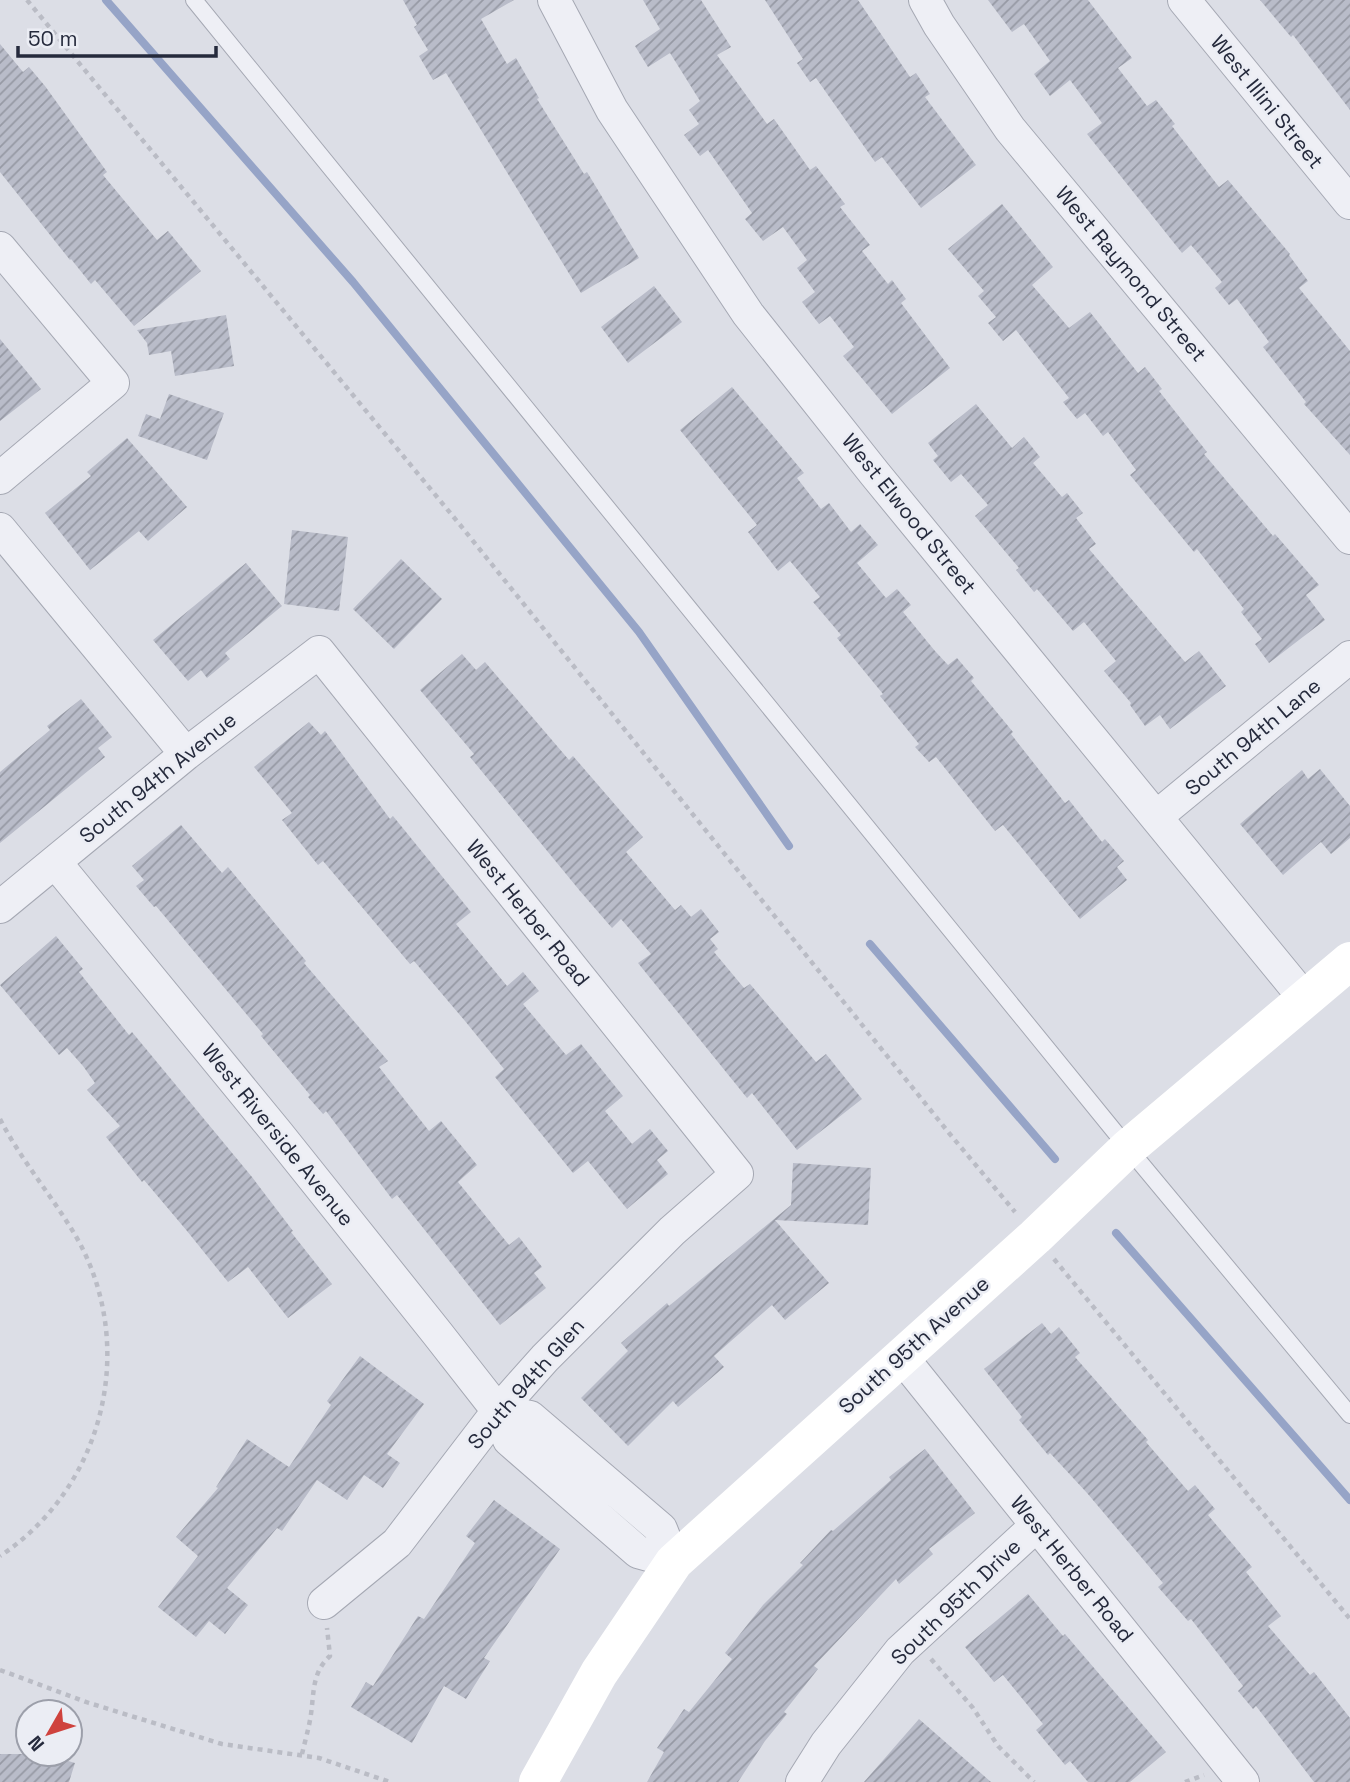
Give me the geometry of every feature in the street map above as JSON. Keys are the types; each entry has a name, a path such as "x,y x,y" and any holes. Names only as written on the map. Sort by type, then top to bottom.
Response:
{"street":[{"name":"West Elwood Street","path":"554,0 612,110 748,314 875,474 1306,999"},
{"name":"West Raymond Street","path":"925,0 1010,129 1350,538"},
{"name":"West Illini Street","path":"1184,0 1350,203"},
{"path":"0,248 113,383 0,478"},
{"path":"0,529 186,754"},
{"name":"South 94th Avenue","path":"0,907 186,754 319,652"},
{"name":"West Herber Road","path":"319,652 737,1174"},
{"name":"South 94th Lane","path":"1156,817 1350,657"},
{"name":"West Riverside Avenue","path":"55,862 278,1134 498,1411"},
{"name":"South 95th Avenue","path":"538,1782 599,1673 674,1562 1035,1237 1128,1148 1350,961"},
{"name":"South 94th Glen","path":"324,1603 397,1543 498,1411 599,1301 737,1174"},
{"name":"West Herber Road","path":"901,1356 1243,1782"},
{"path":"498,1411 530,1417 661,1528 674,1562"},
{"name":"South 95th Drive","path":"802,1782 826,1744 900,1651 1037,1525"}],"lane":[{"path":"194,0 1128,1148 1350,1415"}],"path":[{"path":"27,0 461,526 1035,1237 1350,1619"},
{"path":"0,1119 21,1157 79,1241 97,1282 106,1331 108,1373 98,1426 83,1462 32,1532 0,1556"},
{"path":"0,1547 6,1552"},
{"path":"302,1754 312,1712 310,1701 316,1674 330,1656 324,1603"},
{"path":"913,1638 973,1708 998,1746 1034,1782"},
{"path":"0,1670 89,1703 222,1744 302,1754 339,1763 390,1782"}],"building":[{"path":"403,0 514,0 481,19 507,64 516,58 539,98 537,99 584,174 587,172 639,258 581,293 446,73 433,80 419,56 428,50 414,27 417,25"},
{"path":"643,0 701,0 731,47 717,55 767,124 774,119 810,170 816,166 845,204 840,207 870,245 862,251 888,284 892,280 906,299 901,303 950,368 892,414 843,356 854,347 830,316 819,324 802,302 815,292 797,268 807,260 783,227 763,241 745,219 752,213 708,150 700,156 684,135 699,124 689,110 700,101 670,53 648,67 635,46 660,29"},
{"path":"765,0 858,0 910,77 916,73 930,94 925,97 976,165 921,208 882,157 875,162 816,78 810,82 797,63 803,59"},
{"path":"988,0 1088,0 1132,58 1118,68 1147,106 1156,100 1175,124 1172,126 1219,187 1228,180 1290,254 1308,281 1299,288 1350,351 1350,455 1304,404 1306,402 1263,347 1269,342 1237,299 1229,305 1215,288 1222,282 1191,245 1182,253 1087,134 1102,123 1070,80 1050,96 1034,74 1050,61 1024,24 1012,32"},
{"path":"1260,0 1350,0 1350,110 1293,35 1291,37"},
{"path":"0,44 23,72 29,67 45,86 107,172 103,175 157,240 168,231 201,271 134,326 95,280 91,284 70,260 0,172"},
{"path":"1002,204 1053,267 1032,285 1069,328 1090,312 1138,373 1145,367 1162,389 1159,391 1207,452 1204,454 1273,536 1275,534 1319,585 1306,595 1325,620 1269,663 1255,644 1262,639 1241,612 1244,609 1197,549 1194,552 1130,475 1136,470 1108,432 1103,436 1085,413 1077,419 1063,402 1069,398 1016,330 1003,341 988,323 996,317 978,296 984,291 948,249"},
{"path":"654,286 682,322 628,363 601,327"},
{"path":"226,315 234,366 175,376 171,351 149,355 147,343 137,330"},
{"path":"0,339 41,389 0,421"},
{"path":"732,387 804,473 797,478 821,509 829,503 851,532 860,524 878,545 857,563 886,598 897,589 911,605 903,612 935,651 948,665 957,658 974,678 971,681 1013,732 1011,734 1065,803 1069,800 1102,842 1105,839 1124,861 1117,867 1127,880 1080,919 1003,825 995,831 936,757 929,762 915,747 919,744 880,696 883,694 837,638 841,635 813,602 820,597 790,561 778,571 748,532 757,525 680,430"},
{"path":"169,394 224,413 207,460 138,436 146,414 160,419"},
{"path":"976,404 1012,448 1024,437 1040,457 1033,463 1062,497 1067,493 1083,513 1076,518 1096,544 1089,549 1185,662 1199,651 1226,686 1170,729 1160,715 1145,726 1131,703 1104,671 1116,661 1084,622 1073,631 1037,589 1034,592 1016,570 1019,568 975,516 988,505 961,474 951,482 933,460 938,456 928,443"},
{"path":"127,438 187,507 148,541 139,531 90,570 45,513 91,476 87,472"},
{"path":"292,530 348,537 339,611 284,604"},
{"path":"401,559 442,599 394,649 353,609"},
{"path":"246,563 282,606 225,653 230,659 207,678 201,670 188,681 153,640"},
{"path":"462,654 476,670 485,662 569,760 573,756 643,837 626,852 675,910 681,905 691,917 701,909 719,932 710,939 718,949 714,952 744,988 750,984 816,1062 826,1054 862,1099 797,1150 752,1093 747,1098 638,963 651,954 621,919 612,928 470,757 474,754 420,690"},
{"path":"81,699 112,737 98,748 105,757 0,843 0,772 50,730 47,726"},
{"path":"309,722 321,735 325,731 390,819 393,816 471,912 456,924 507,986 523,972 539,991 523,1004 566,1055 581,1044 623,1096 605,1111 632,1144 650,1129 668,1151 657,1160 668,1174 627,1209 588,1161 573,1173 495,1077 504,1069 465,1021 414,961 410,964 323,861 318,865 282,820 292,813 254,767"},
{"path":"1320,769 1350,806 1350,838 1331,854 1321,842 1283,875 1240,824 1302,770 1308,779"},
{"path":"181,825 222,873 228,867 306,961 304,963 388,1061 379,1067 429,1131 441,1121 477,1165 458,1182 509,1245 519,1237 542,1267 534,1273 546,1288 500,1325 397,1195 392,1199 326,1111 323,1114 308,1097 310,1095 261,1036 263,1034 156,906 154,907 136,886 144,880 132,866"},
{"path":"56,936 83,969 79,972 129,1035 132,1032 252,1177 332,1284 288,1318 248,1267 228,1282 106,1137 120,1126 87,1090 95,1083 83,1066 67,1048 59,1055 0,985"},
{"path":"793,1163 871,1168 868,1225 775,1220 829,1283 785,1320 772,1305 714,1356 724,1367 678,1407 673,1401 628,1446 581,1398 628,1351 621,1343 791,1205"},
{"path":"1042,1323 1051,1334 1059,1327 1080,1353 1075,1357 1148,1440 1146,1442 1188,1491 1195,1485 1215,1509 1208,1515 1252,1567 1246,1572 1281,1616 1268,1626 1310,1675 1314,1672 1350,1718 1350,1782 1314,1782 1256,1706 1253,1709 1238,1691 1243,1686 1191,1619 1188,1621 1158,1587 1163,1583 1087,1493 1050,1453 1048,1455 1019,1420 1022,1417 984,1369"},
{"path":"360,1356 424,1404 387,1454 400,1463 383,1488 364,1475 347,1500 317,1480 282,1531 277,1528 227,1588 248,1605 225,1634 209,1621 196,1637 158,1607 198,1556 176,1537 218,1488 216,1487 247,1439 289,1467 331,1405 327,1401"},
{"path":"925,1449 975,1513 929,1549 933,1554 899,1584 896,1579 814,1666 818,1669 784,1712 787,1714 738,1782 647,1782 664,1752 657,1748 684,1709 689,1712 732,1659 725,1653 763,1605 803,1565 800,1563 831,1530 891,1480 889,1477"},
{"path":"494,1500 560,1549 484,1658 490,1661 466,1699 444,1686 412,1743 351,1707 366,1682 373,1686 418,1616 424,1619 475,1543 466,1536"},
{"path":"1028,1594 1166,1752 1130,1782 1088,1782 1070,1761 1065,1765 1036,1730 1043,1724 1003,1675 994,1682 965,1647"},
{"path":"919,1719 991,1782 864,1782"},
{"path":"0,1754 14,1754 14,1768 73,1768 69,1782 0,1782"}],"waterway":[{"path":"106,0 353,282 639,632 789,846"},
{"path":"870,944 1055,1159"},
{"path":"1116,1233 1350,1500"}]}
